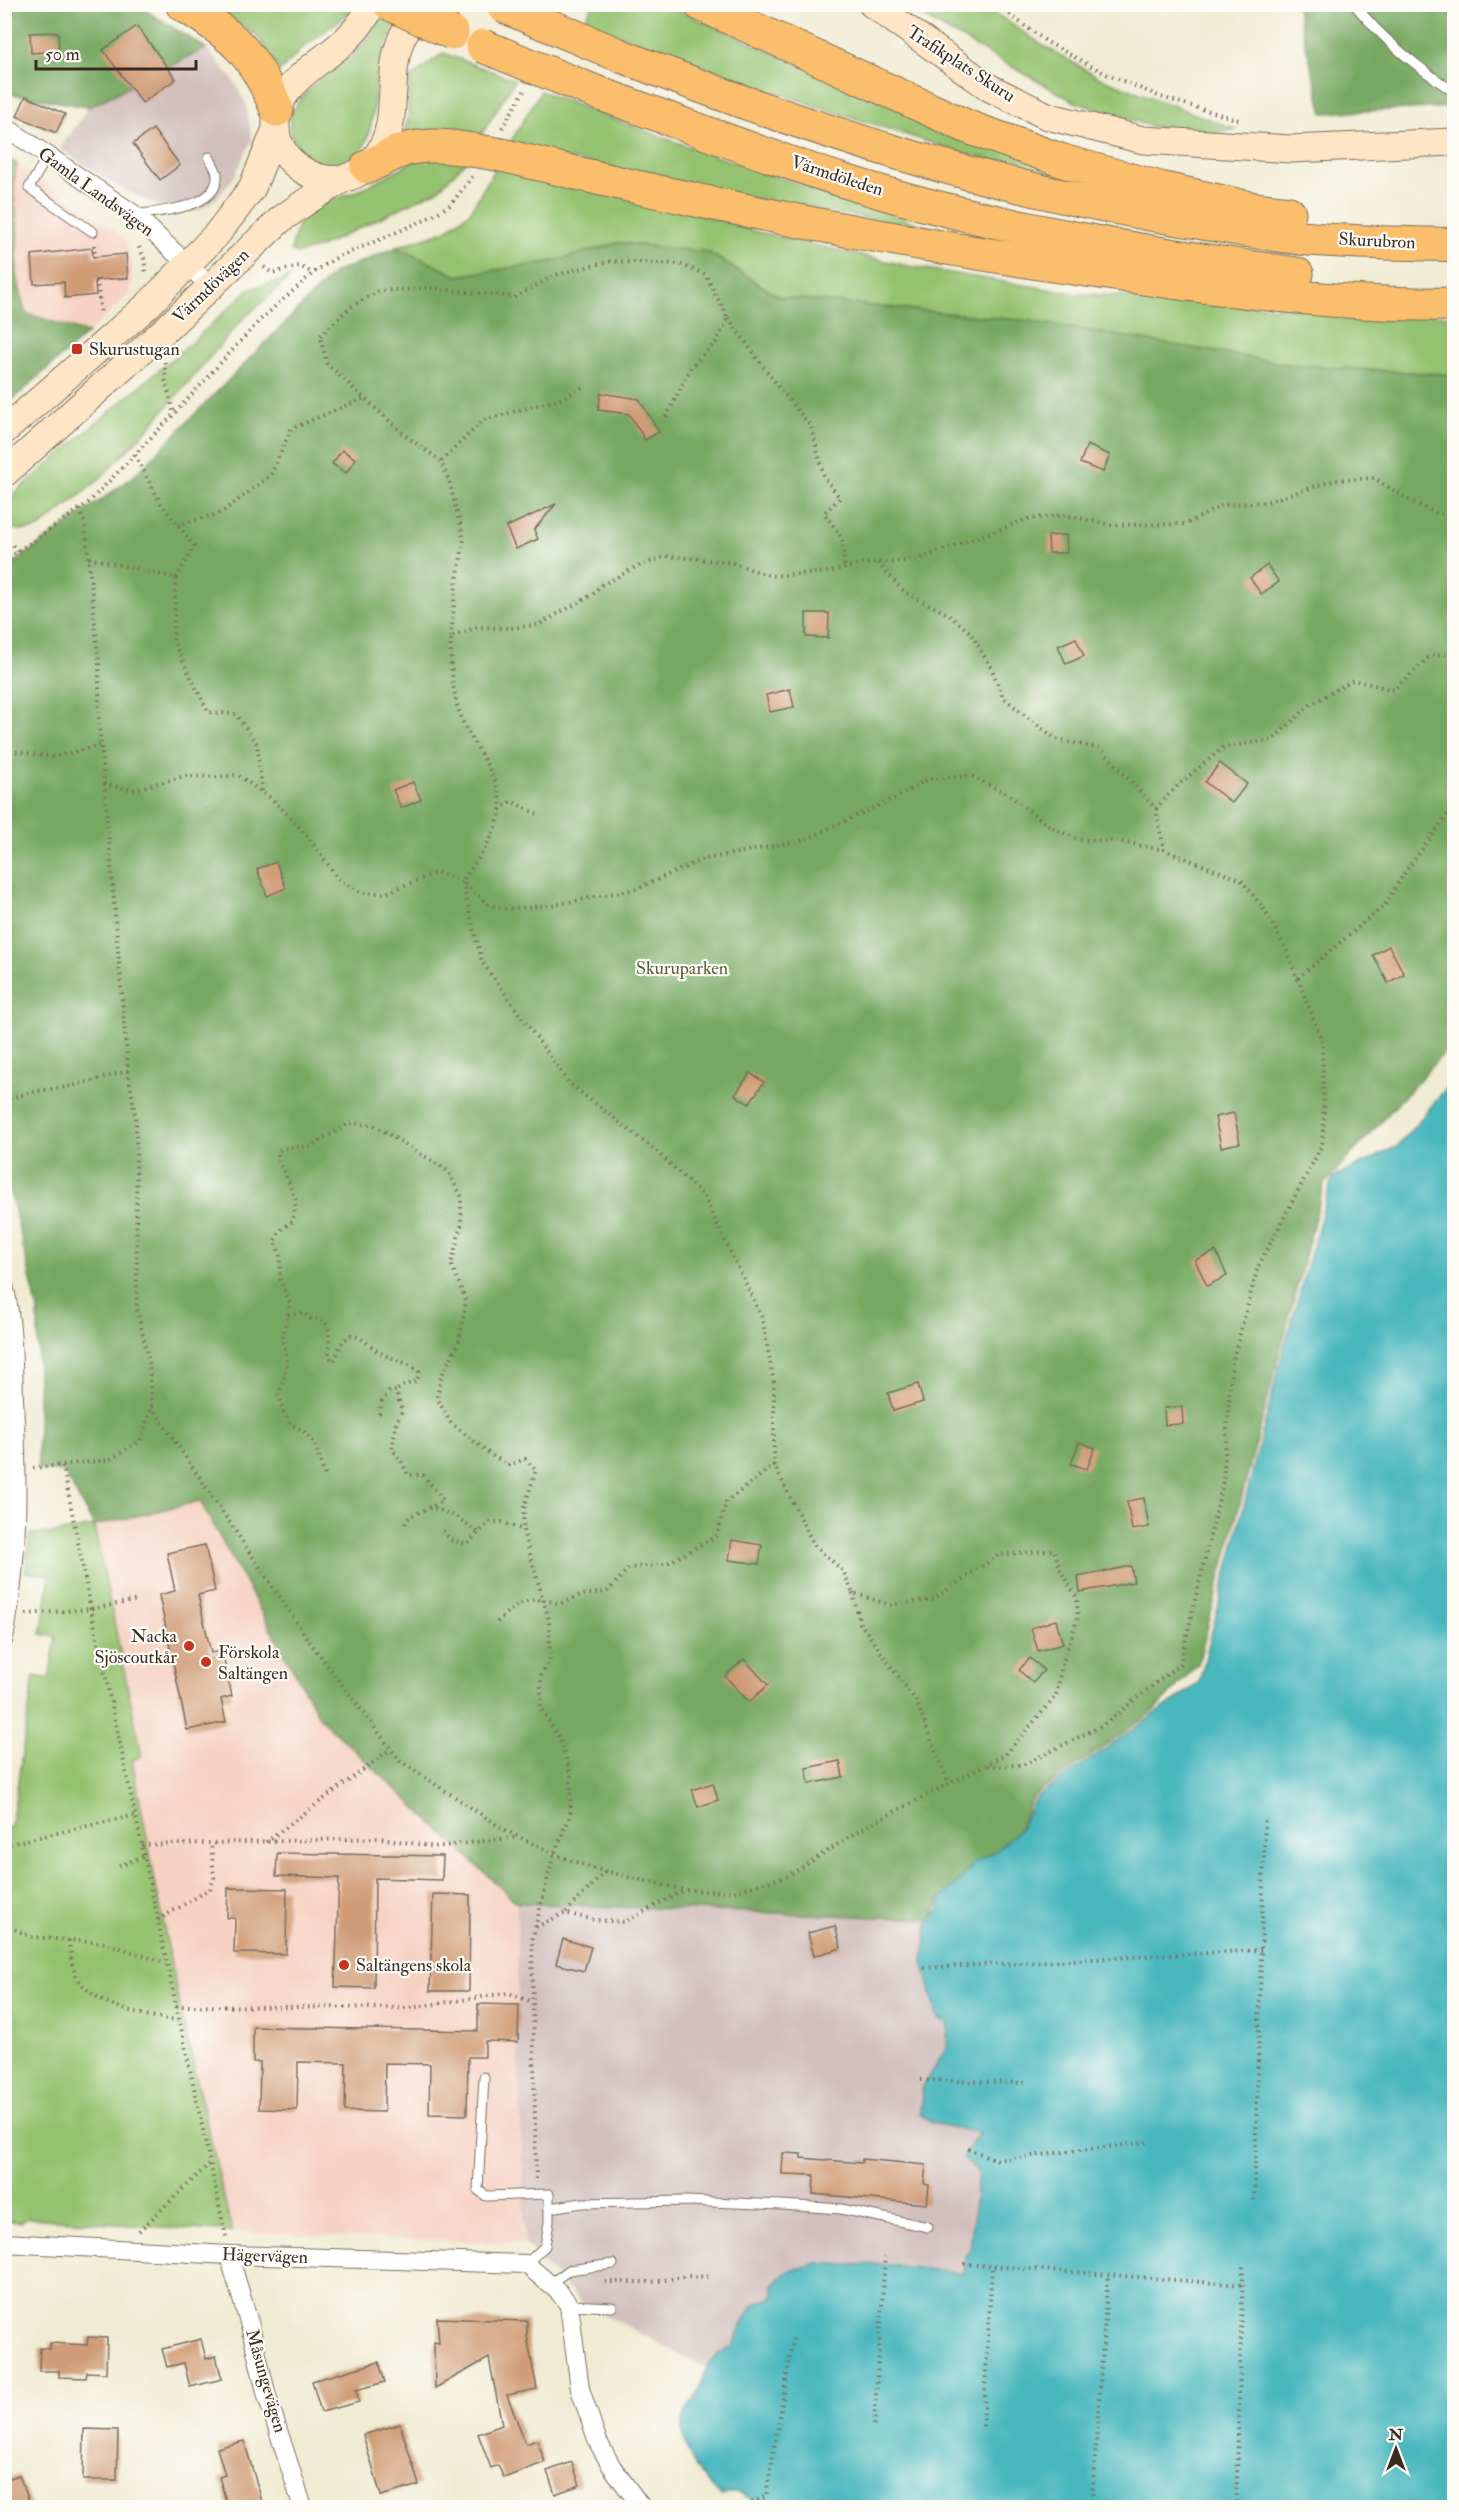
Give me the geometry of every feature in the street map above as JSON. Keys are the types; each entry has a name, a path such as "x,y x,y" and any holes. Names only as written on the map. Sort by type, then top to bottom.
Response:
{"highway":[{"path":"182,4 230,37 247,52 267,85 277,120"},
{"name":"Värmdöleden","path":"390,4 452,33 598,93 841,180 974,216 1306,286"},
{"path":"700,4 968,127 1063,161 1161,189 1255,209 1299,226"},
{"path":"502,5 619,55 770,112 880,148 1026,187 1114,207 1299,226 1455,231"},
{"path":"355,173 403,150 456,147 488,152 751,212 953,250 1182,284 1455,290"},
{"name":"Skurubron","path":"1299,226 1455,245"},
{"path":"1306,286 1400,305 1455,304"}],"main road":[{"path":"373,4 364,21 350,36 306,69 292,85 277,120 278,141 283,152 295,166 315,176 355,173 378,153 387,136 393,79 401,40 423,4"},
{"name":"Trafikplats Skuru","path":"876,7 990,88 1047,116 1143,140 1291,149 1455,142"},
{"name":"Värmdövägen","path":"4,431 148,305 239,209 252,189 277,120"},
{"name":"Värmdövägen","path":"4,474 168,327 287,215 355,173"}],"street":[{"name":"Gamla Landsvägen","path":"4,126 135,215 210,286"},
{"path":"4,1285 11,1313 17,1470 10,1531 9,1616 4,1638"},
{"name":"Hägervägen","path":"4,2243 227,2246 526,2264"},
{"name":"Måsungevägen","path":"227,2246 267,2396 303,2508"},
{"path":"526,2264 550,2284 569,2305 580,2389 598,2442 612,2467 642,2508"}],"lane":[{"path":"1354,4 1368,22 1408,60 1451,90"},
{"path":"48,155 29,189 93,232"},
{"path":"135,215 196,205 214,189 217,173 208,157"},
{"path":"484,2077 478,2190 486,2196 549,2194 549,2222 545,2246 526,2264"},
{"path":"549,2208 582,2203 686,2202 782,2205 841,2209 928,2227"},
{"path":"550,2284 568,2270 613,2264"},
{"path":"569,2305 612,2307"}],"path":[{"path":"995,4 1047,42 1106,74 1161,97 1249,122"},
{"path":"4,561 79,509 135,455 259,321 313,273 334,259 424,220 450,205 488,152 528,85"},
{"path":"462,881 479,859 499,818 500,810 495,781 460,715 453,686 451,637 455,591 464,540 450,484 441,461 406,436 327,364 320,336 350,307 379,291 431,288 515,297 555,275 611,261 679,264 705,274 728,318 779,388 811,426 824,477 840,498 824,513 842,538 845,567"},
{"path":"262,265 272,273 299,266 313,273"},
{"path":"97,280 102,325"},
{"path":"666,417 691,367 716,342 728,318"},
{"path":"165,363 165,379 174,414"},
{"path":"441,461 484,420 563,398 586,385"},
{"path":"178,525 221,513 272,475 291,429 364,398"},
{"path":"135,455 160,502 194,546 176,578 173,641 208,712 236,714 257,744 262,792"},
{"path":"451,637 477,627 511,628 538,625 593,594 600,586 636,567 666,556 730,562 770,576 829,572 845,567 915,560 1028,519 1065,515 1111,525 1186,524 1223,505 1266,502 1336,480 1374,478 1409,500 1438,514 1455,514"},
{"path":"25,1470 43,1465 63,1466 110,1460 140,1441 152,1407 149,1362 137,1309 136,1121 128,1071 104,784 99,663 85,524 79,509"},
{"path":"4,537 18,551"},
{"path":"88,557 176,578"},
{"path":"878,563 904,591 946,613 970,632 992,667 1002,697 1056,739 1101,749 1156,809 1164,850"},
{"path":"1156,809 1178,785 1224,747 1272,740 1310,705 1353,680 1394,690 1430,656 1455,653"},
{"path":"4,750 54,757 101,745"},
{"path":"104,784 133,790 184,776 238,775 273,800 309,838 339,880 361,893 386,893 437,872 462,881 486,903 502,909 549,906 636,889 701,860 804,840 897,797 928,779 971,776 1008,794 1046,824 1078,840 1116,841 1164,850 1241,880 1262,906 1286,947 1322,1040 1324,1115 1322,1144 1258,1267 1232,1363 1223,1482 1180,1664 1103,1725 1023,1765 984,1766"},
{"path":"500,810 511,801 537,814"},
{"path":"1298,978 1385,905 1402,875 1455,806"},
{"path":"462,881 482,962 570,1084 655,1150 703,1195 762,1317 774,1383 774,1465 814,1545 843,1571 853,1593 860,1623 916,1701 950,1784"},
{"path":"4,1100 128,1071"},
{"path":"324,1475 314,1442 304,1431 291,1425 283,1410 279,1395 286,1371 287,1357 282,1339 290,1303 280,1280 280,1254 274,1241 283,1228 293,1221 296,1200 278,1158 278,1151 290,1147 309,1147 350,1123 374,1125 448,1171 461,1196 461,1226 452,1264 466,1301 459,1342 441,1377 437,1398 450,1422 490,1455 508,1465 525,1459 536,1470 524,1508 523,1530 541,1599 549,1620 550,1659 541,1676 541,1708 561,1740 571,1774 570,1816 554,1854 532,1940 536,2194"},
{"path":"287,1315 304,1313 311,1319 324,1320 329,1330 329,1357 333,1361 343,1341 351,1335 362,1337 376,1350 410,1363 419,1372 417,1381 405,1385 396,1392 388,1392 382,1401 379,1414"},
{"path":"396,1392 402,1411 396,1423 392,1449 401,1460 408,1475 423,1475 443,1500 410,1516 405,1524"},
{"path":"152,1407 312,1645 400,1761 518,1836 554,1854 606,1871 684,1890 733,1892 788,1876 867,1826 1005,1755 1056,1696 1062,1665 1078,1617 1077,1598 1061,1571 1053,1550 999,1555 932,1600 890,1605 853,1593"},
{"path":"497,1622 515,1605 541,1599 561,1604 580,1595 607,1592 629,1568 666,1564 717,1536 726,1502 774,1465"},
{"path":"63,1466 91,1609 227,2246"},
{"path":"432,1507 455,1516 480,1533"},
{"path":"443,1532 451,1540 467,1544 489,1522 502,1522 523,1530"},
{"path":"9,1616 91,1609 138,1600"},
{"path":"265,1843 391,1749"},
{"path":"4,1845 136,1815"},
{"path":"1254,2200 1265,1818"},
{"path":"142,1845 380,1838 435,1846 518,1836"},
{"path":"158,1920 210,1889 214,1878 211,1843"},
{"path":"119,1866 144,1856"},
{"path":"535,1927 565,1913 606,1871"},
{"path":"565,1913 595,1920 625,1922 684,1890"},
{"path":"4,1924 31,1937 106,1943 166,1963"},
{"path":"69,1940 75,1975 87,1989 128,2011 156,2018 179,2020"},
{"path":"924,1968 1262,1950"},
{"path":"176,2006 409,2008 508,1993 533,2002"},
{"path":"921,2080 1026,2083"},
{"path":"968,2150 998,2160 1148,2142"},
{"path":"138,2232 210,2163"},
{"path":"874,2425 885,2257"},
{"path":"964,2264 1242,2285"},
{"path":"1236,2508 1243,2264"},
{"path":"982,2426 992,2266"},
{"path":"1092,2501 1108,2274"},
{"path":"595,2282 653,2282 688,2276 712,2277"},
{"path":"741,2508 766,2496 794,2335"}],"shaded area":[{"path":"165,22 206,48 234,81 246,104 252,140 234,177 218,197 199,210 174,213 124,190 60,149 89,107"},
{"path":"17,164 125,238 133,270 129,294 88,333 25,313 17,275 16,252 19,240 12,180"},
{"name":"Saltängens skola","path":"200,1501 320,1718 517,1903 518,2042 525,2244 232,2232 177,1995 131,1759 142,1756 94,1526"},
{"path":"517,1903 932,1919 928,1923 924,1968 938,2018 948,2022 947,2047 923,2086 933,2123 979,2133 978,2172 970,2251 965,2256 964,2273 879,2264 818,2263 787,2272 773,2297 755,2304 745,2318 731,2347 714,2355 706,2368 581,2302 525,2244 518,2042"}],"green space":[{"path":"4,5 137,5 206,48 89,107 5,93"},
{"path":"210,5 335,5 351,12 305,46 280,71 257,36"},
{"path":"388,5 407,5 379,62 372,123 368,138 361,151 351,160 337,165 322,165 312,161 300,152 291,135 290,120 296,106 318,82 362,45"},
{"path":"593,5 665,5 877,98 1142,196 963,153 773,92 584,20"},
{"path":"902,5 983,5 1044,46 1100,78 1235,129 1202,136 1150,126 1075,102"},
{"path":"1296,5 1454,5 1454,107 1323,113"},
{"path":"443,53 515,80 478,140 400,144 408,118 409,79"},
{"path":"541,91 687,146 934,229 786,205 508,146"},
{"path":"425,155 467,160 438,190 320,247 296,254 291,250 298,224 320,204 358,191"},
{"path":"4,156 17,164 14,186 16,252 5,247"},
{"path":"497,165 694,213 757,232 908,266 1072,293 1454,316 1454,375 1294,365 1030,321 779,297 708,252 618,243 555,261 457,276 397,247 445,231 470,212"},
{"name":"Skuruparken","path":"618,243 708,252 779,297 1030,321 1294,365 1454,375 1454,1042 1324,1184 1198,1664 1153,1712 1032,1797 1017,1834 940,1899 932,1919 517,1903 320,1718 200,1501 94,1526 64,1472 38,1470 38,1311 4,1164 4,1098 7,1097 4,1088 4,570 134,476 334,273 397,247 457,276 555,261"},
{"path":"5,247 16,252 17,275 25,313 88,333 5,406"},
{"path":"291,277 242,320 146,431 94,484 39,528 21,530 5,525 5,501 200,335 248,290"},
{"path":"94,1526 142,1756 132,1760 177,1995 232,2232 29,2218 20,2222 5,2221 5,1827 11,1827 34,1676 49,1679 56,1637 41,1634 50,1575 25,1572 30,1534 56,1533"}],"water":[{"path":"1454,1079 1454,2507 757,2508 750,2498 738,2492 721,2495 705,2480 692,2460 684,2437 684,2416 699,2392 708,2365 716,2356 732,2347 745,2318 755,2304 773,2297 773,2284 787,2272 818,2263 879,2264 964,2273 965,2256 970,2251 978,2172 963,2157 979,2133 933,2123 920,2114 923,2086 947,2047 948,2023 938,2018 923,1962 928,1923 939,1910 941,1898 974,1863 997,1850 1020,1829 1035,1798 1199,1683 1282,1355 1332,1178 1398,1146"}],"building":[{"path":"137,26 176,79 142,103 103,50"},
{"path":"58,32 59,51 31,53 30,33"},
{"path":"26,96 65,114 56,133 17,116"},
{"path":"153,129 180,165 160,180 133,144"},
{"path":"92,248 93,257 126,254 128,278 95,280 96,295 65,298 64,282 34,284 32,255"},
{"path":"601,393 639,399 659,432 645,440 629,414 598,410"},
{"path":"1087,445 1110,455 1103,472 1080,463"},
{"path":"342,450 356,459 346,473 332,464"},
{"path":"556,504 534,530 538,539 516,549 506,527"},
{"path":"1066,535 1067,553 1049,553 1048,536"},
{"path":"1267,565 1279,582 1261,594 1250,578"},
{"path":"806,613 829,613 828,638 806,637"},
{"path":"1076,638 1084,656 1066,664 1058,646"},
{"path":"790,689 794,707 770,712 766,695"},
{"path":"1220,763 1247,784 1232,803 1205,782"},
{"path":"413,782 421,800 401,808 393,790"},
{"path":"276,862 286,888 267,896 257,869"},
{"path":"1389,946 1404,974 1388,983 1373,955"},
{"path":"750,1073 764,1082 749,1104 735,1095"},
{"path":"1234,1113 1240,1143 1221,1147 1215,1117"},
{"path":"1216,1251 1227,1276 1207,1286 1195,1260"},
{"path":"918,1384 923,1402 893,1411 888,1393"},
{"path":"1182,1407 1183,1424 1165,1425 1164,1408"},
{"path":"1079,1442 1095,1448 1087,1469 1071,1464"},
{"path":"1144,1498 1149,1527 1132,1530 1127,1501"},
{"path":"732,1540 762,1545 759,1564 729,1560"},
{"name":"Nacka Sjöscoutkår","path":"205,1545 215,1591 198,1595 211,1653 222,1651 232,1696 221,1699 226,1722 187,1730 159,1595 175,1591 167,1553"},
{"path":"1131,1566 1134,1582 1080,1592 1078,1577"},
{"path":"1056,1620 1063,1644 1038,1651 1031,1628"},
{"path":"1030,1658 1044,1670 1033,1683 1019,1670"},
{"path":"744,1659 768,1685 749,1702 725,1676"},
{"path":"840,1761 843,1777 809,1784 806,1768"},
{"path":"713,1783 718,1800 698,1807 692,1790"},
{"path":"277,1853 443,1856 442,1880 375,1878 374,1988 335,1987 339,1878 276,1876"},
{"path":"228,1888 287,1889 286,1954 234,1953 235,1918 227,1918"},
{"path":"433,1894 470,1895 469,1991 430,1991"},
{"path":"835,1926 841,1948 814,1956 808,1933"},
{"path":"563,1939 591,1947 584,1971 556,1964"},
{"path":"478,2004 519,2005 518,2042 485,2041 485,2057 468,2057 467,2115 429,2114 430,2064 385,2063 384,2112 345,2111 346,2063 298,2062 297,2110 259,2109 260,2062 253,2062 253,2027 478,2031"},
{"path":"783,2153 801,2154 801,2158 862,2163 862,2159 926,2165 924,2184 929,2185 927,2204 813,2194 814,2175 782,2174"},
{"path":"437,2318 527,2321 527,2336 537,2389 507,2395 526,2444 537,2440 545,2462 504,2478 498,2465 491,2468 478,2434 502,2425 489,2358 435,2388 434,2342 439,2343"},
{"path":"88,2337 107,2338 106,2373 87,2372 86,2378 59,2377 59,2371 39,2371 40,2348 50,2349 50,2343 87,2345"},
{"path":"201,2339 206,2359 216,2356 222,2379 190,2387 184,2363 167,2367 162,2349"},
{"path":"379,2362 385,2382 356,2390 359,2402 321,2412 312,2381"},
{"path":"400,2424 419,2485 381,2496 363,2435"},
{"path":"84,2429 118,2430 117,2480 83,2480"},
{"path":"244,2441 262,2501 239,2508 228,2508 219,2477 225,2475 217,2448"},
{"path":"572,2462 580,2485 555,2494 547,2471"},
{"path":"19,2475 32,2508 4,2508 4,2480"}],"place":[{"name":"Skurustugan","path":"77,349"},
{"name":"Nacka Sjöscoutkår","path":"189,1646"},
{"name":"Förskola Saltängen","path":"206,1662"},
{"name":"Saltängens skola","path":"344,1965"}]}
